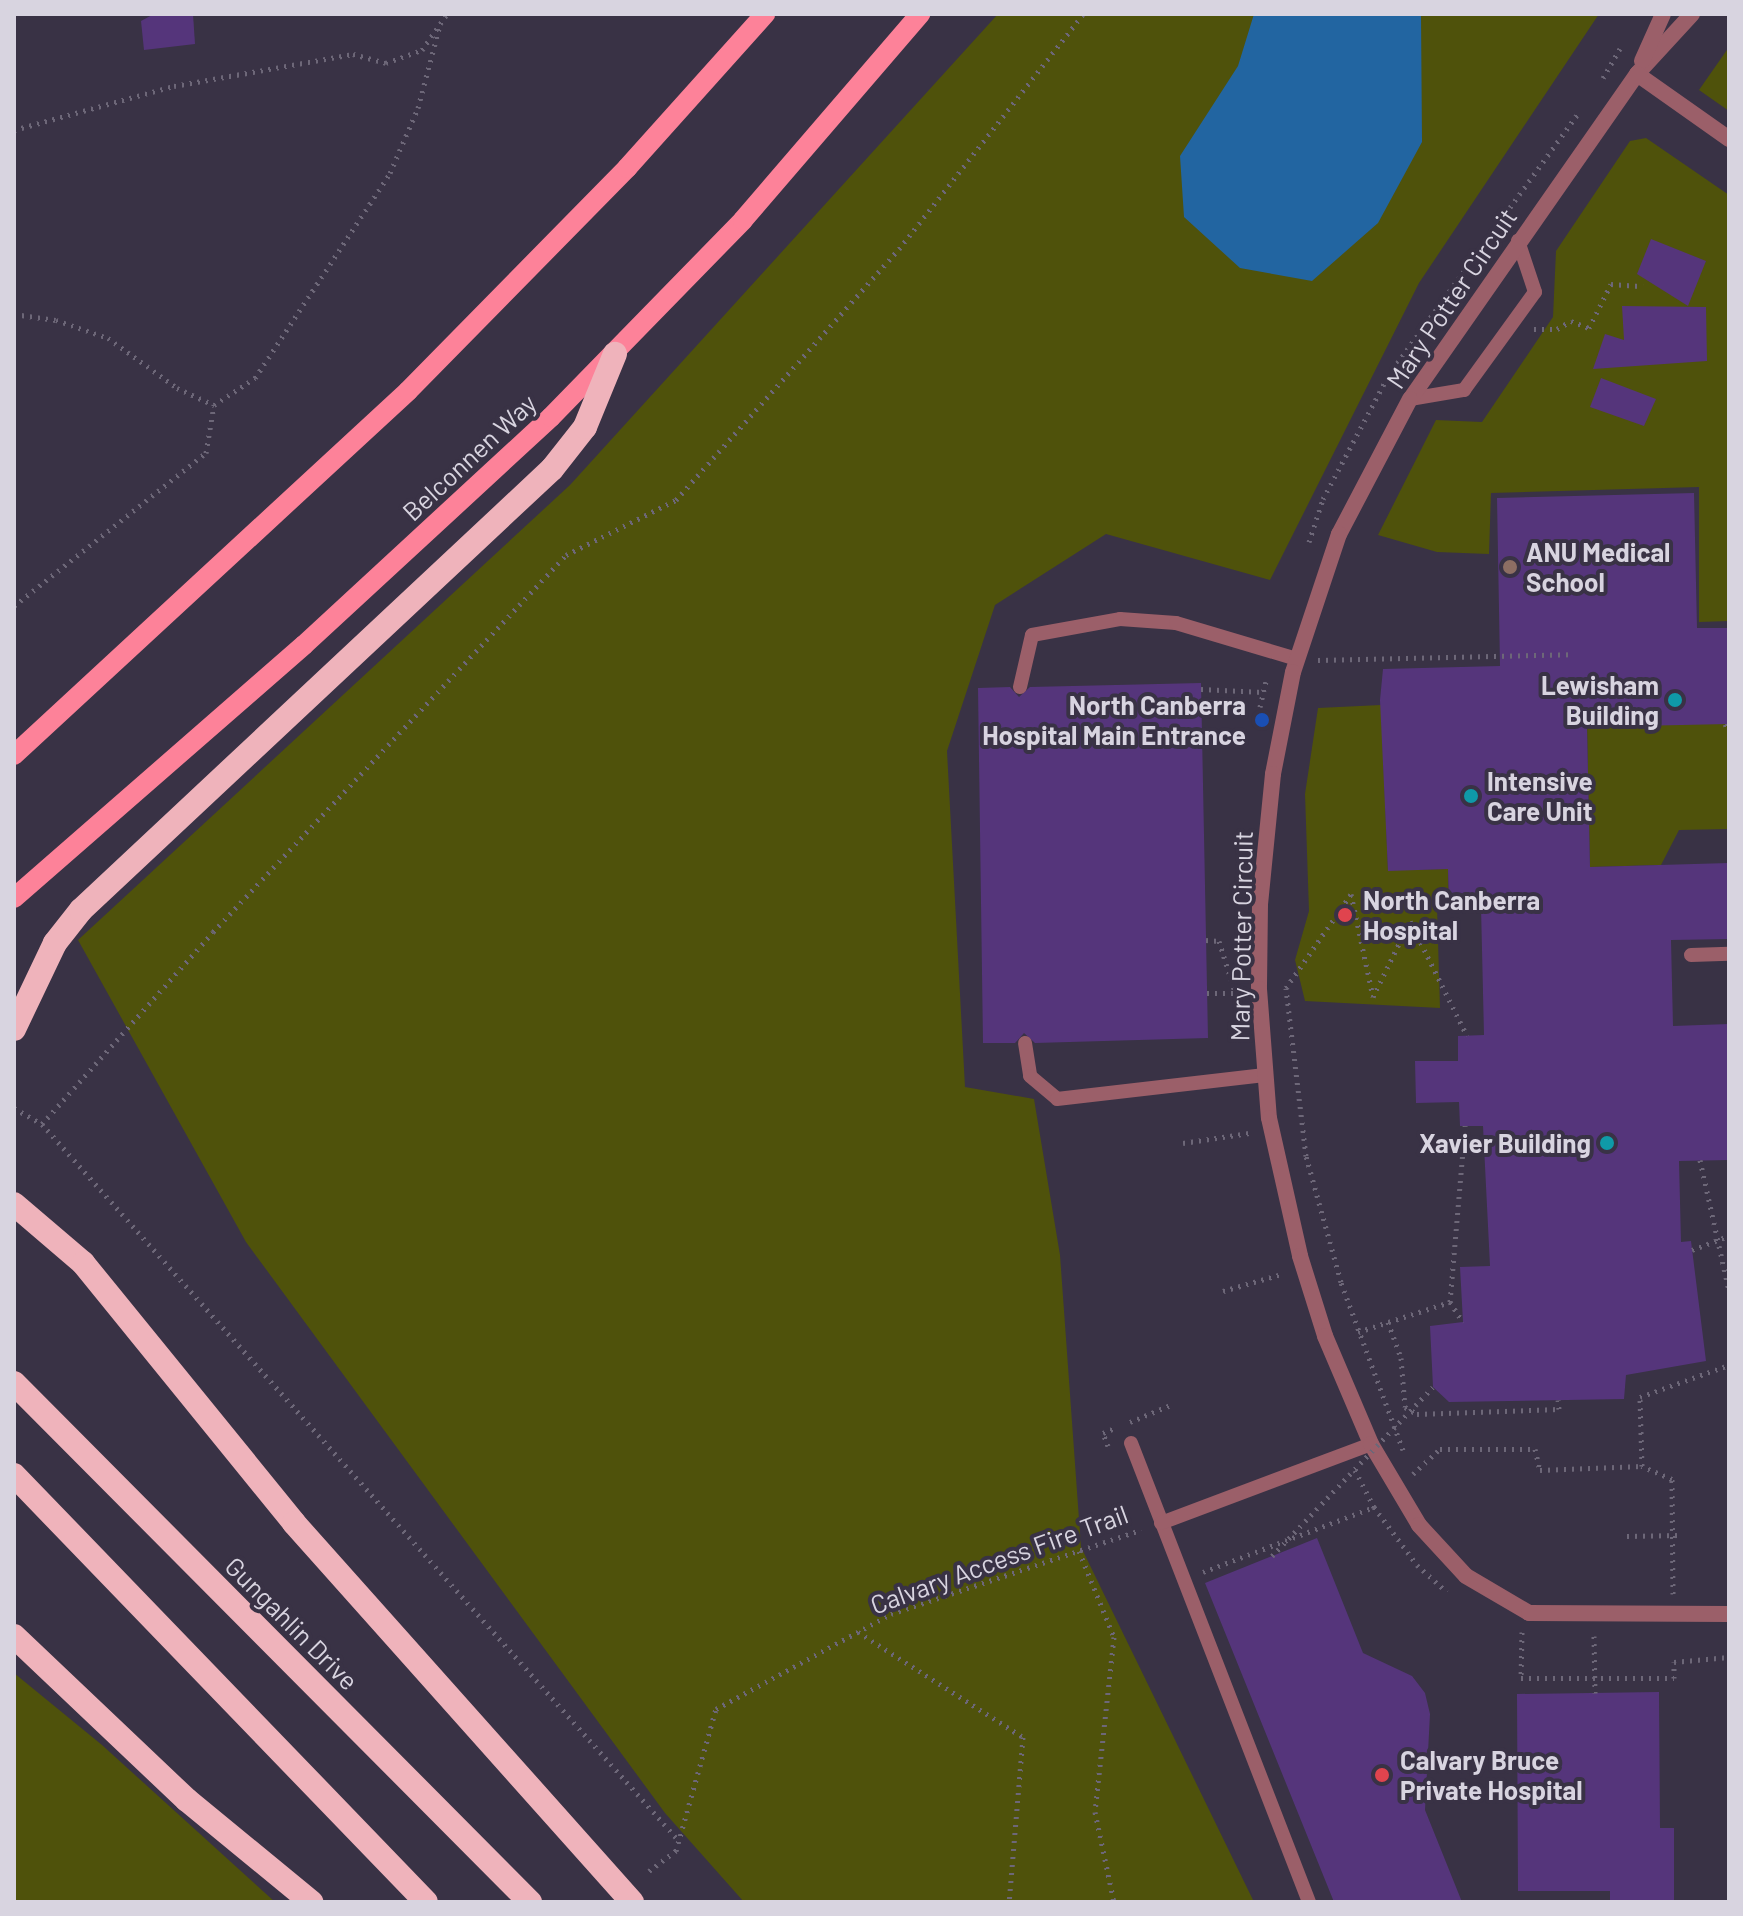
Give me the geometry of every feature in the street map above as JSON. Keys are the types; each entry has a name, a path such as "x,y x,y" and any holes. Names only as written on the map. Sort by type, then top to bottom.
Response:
{"highway":[{"path":"14,1029 44,962 81,910 552,469 585,427 615,354"},
{"path":"14,1204 92,1273 294,1523 632,1902"},
{"name":"Gungahlin Drive","path":"14,1383 530,1902"},
{"path":"14,1475 426,1902"},
{"path":"14,1636 187,1800 311,1902"}],"main road":[{"path":"14,755 408,391 627,168 765,14"},
{"name":"Belconnen Way","path":"14,898 316,635 615,354 807,149 920,14"}],"street":[{"name":"Mary Potter Circuit","path":"1637,74 1663,14"},
{"name":"Mary Potter Circuit","path":"1692,14 1637,74 1410,399 1339,534 1297,659 1265,836 1259,989 1265,1075 1300,1256 1325,1336 1371,1444 1419,1525 1466,1576 1529,1613 1729,1614"},
{"path":"1637,74 1729,139"}],"lane":[{"path":"1410,399 1464,390 1535,292 1518,241"},
{"path":"1020,687 1032,635 1120,619 1176,623 1297,659"},
{"path":"1691,955 1729,954"},
{"path":"1025,1043 1030,1076 1057,1099 1265,1075"},
{"path":"1131,1443 1309,1902"},
{"path":"1161,1523 1371,1444"}],"path":[{"path":"14,130 174,86 353,54 386,63 422,50 447,14"},
{"path":"42,1124 213,932 566,555 676,500 899,249 1083,14"},
{"path":"14,606 206,453 214,405 255,378 390,173 418,108 440,25"},
{"path":"1533,329 1557,329 1571,321 1589,328 1611,284 1643,286"},
{"path":"14,314 56,320 108,338 177,388 214,405"},
{"path":"1297,659 1573,654"},
{"path":"1201,689 1263,692"},
{"path":"1725,724 1729,731"},
{"path":"1417,1485 1358,1332 1306,1156 1286,988 1351,894 1373,997 1410,921 1467,1036"},
{"path":"1206,940 1219,941 1236,993 1207,993"},
{"path":"14,1108 42,1124 679,1841"},
{"path":"1463,1322 1450,1302 1465,1126"},
{"path":"1183,1143 1249,1133"},
{"path":"1700,1160 1729,1291"},
{"path":"1692,1250 1729,1236"},
{"path":"1223,1291 1283,1274"},
{"path":"1358,1332 1450,1302"},
{"path":"1388,1322 1401,1358 1405,1407 1417,1414 1559,1409 1558,1400"},
{"path":"1642,1466 1640,1397 1729,1365"},
{"path":"1272,1556 1433,1387"},
{"path":"1413,1474 1440,1449 1535,1449 1540,1470 1642,1466 1672,1479 1673,1594"},
{"path":"1184,1580 1374,1507"},
{"name":"Calvary Access Fire Trail","path":"649,1871 676,1851 716,1709 891,1614 1161,1523"},
{"path":"1627,1536 1680,1535"},
{"path":"1079,1551 1114,1637 1095,1812 1103,1871 1114,1902"},
{"path":"858,1632 1023,1737 1009,1902"},
{"path":"1522,1632 1521,1678 1674,1678 1674,1662 1729,1657"},
{"path":"1594,1636 1595,1693"}],"shaded area":[{"path":"998,14 1599,14 1419,283 1270,580 1106,534 995,605 947,751 965,1087 1034,1099 1060,1255 1081,1547 1254,1902 744,1902 665,1813 246,1242 78,940 570,485"},
{"path":"1729,47 1729,111 1699,90"},
{"path":"1646,138 1729,195 1729,621 1699,622 1699,487 1491,493 1489,554 1437,552 1378,535 1436,420 1482,422 1553,317 1556,251 1630,141"},
{"path":"1586,677 1729,724 1729,829 1679,830 1661,865 1590,867"},
{"path":"1381,705 1388,870 1448,869 1449,907 1437,907 1440,1008 1305,1001 1295,960 1309,911 1305,794 1318,708"},
{"path":"14,1673 102,1745 275,1902 14,1902"}],"water":[{"path":"1254,14 1421,14 1422,142 1378,223 1312,281 1240,268 1184,217 1180,156 1238,66"}],"building":[{"path":"154,14 193,14 195,44 144,50 141,21"},
{"path":"1651,239 1706,261 1688,306 1637,274"},
{"path":"1622,306 1706,307 1707,361 1593,369 1605,334 1624,340"},
{"path":"1601,378 1656,399 1644,426 1590,407"},
{"path":"1694,493 1697,628 1729,628 1729,724 1587,727 1590,867 1729,863 1729,939 1671,940 1673,1026 1729,1024 1729,1160 1679,1161 1681,1242 1691,1241 1706,1361 1626,1375 1624,1399 1449,1402 1433,1387 1430,1326 1463,1322 1460,1267 1490,1266 1483,1126 1460,1126 1459,1102 1416,1103 1415,1061 1458,1061 1458,1036 1484,1035 1481,907 1449,907 1448,869 1388,871 1380,700 1383,669 1500,666 1497,498"},
{"path":"1201,683 1208,1038 1035,1043 1024,1033 1015,1043 983,1043 978,688 1010,687 1019,697 1030,687"},
{"name":"Calvary Bruce Private Hospital","path":"1317,1538 1363,1653 1412,1676 1425,1693 1430,1714 1425,1810 1462,1902 1334,1902 1205,1583"},
{"path":"1659,1692 1660,1828 1674,1828 1674,1902 1610,1902 1610,1891 1518,1891 1517,1694"}],"place":[{"name":"ANU Medical School","path":"1510,567"},
{"name":"Lewisham Building","path":"1675,700"},
{"name":"North Canberra Hospital Main Entrance","path":"1262,720"},
{"name":"Intensive Care Unit","path":"1471,796"},
{"name":"North Canberra Hospital","path":"1345,915"},
{"name":"Xavier Building","path":"1607,1143"},
{"name":"Calvary Bruce Private Hospital","path":"1382,1775"}]}
